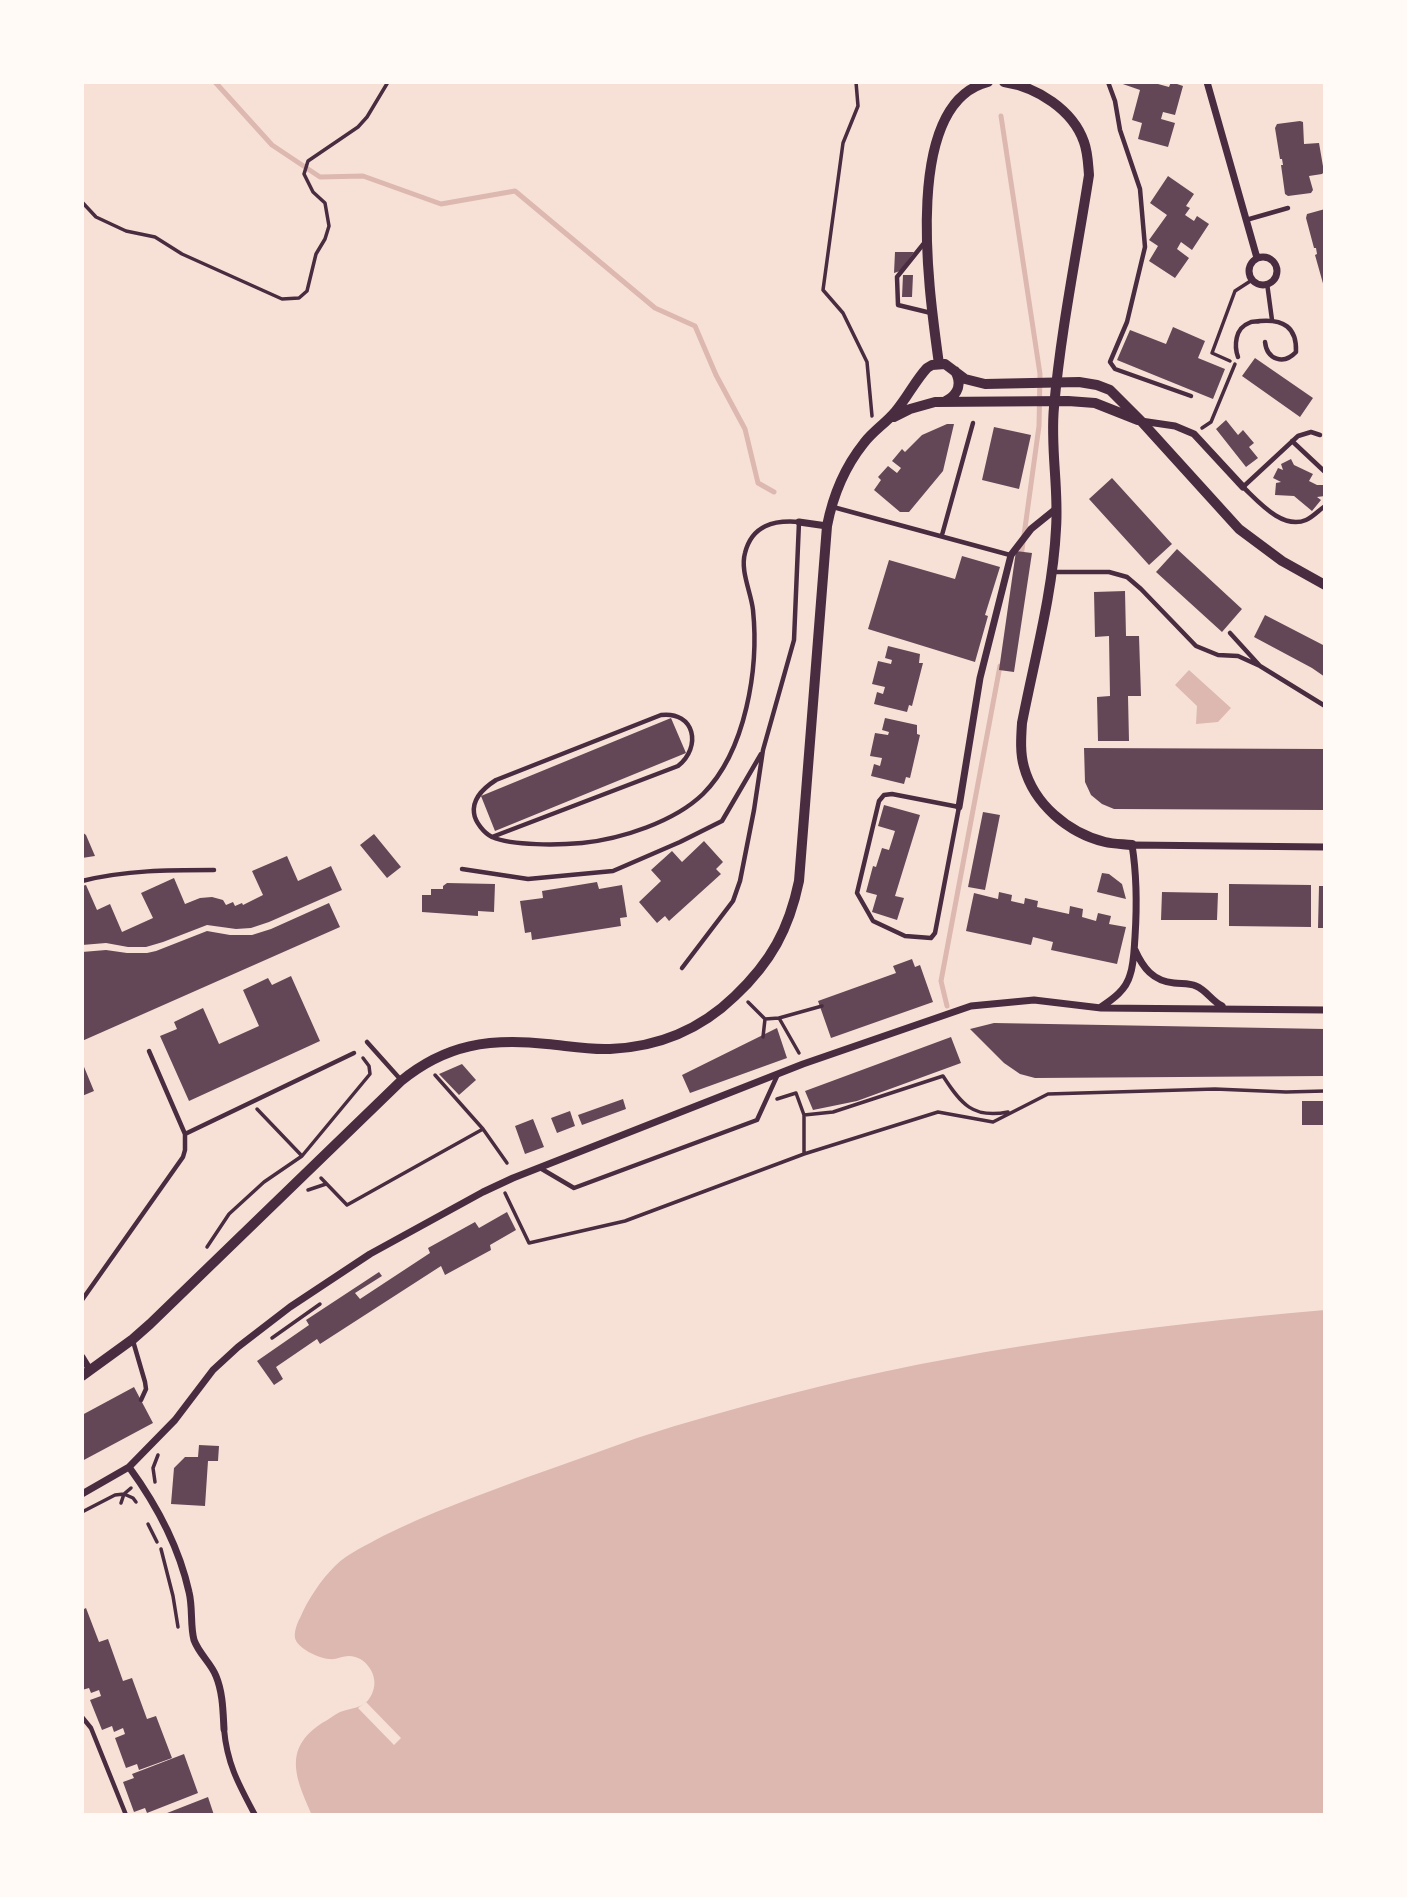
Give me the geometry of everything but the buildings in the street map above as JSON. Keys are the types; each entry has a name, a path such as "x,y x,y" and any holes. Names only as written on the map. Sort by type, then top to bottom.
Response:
{"main road":[{"path":"86,1373 133,1339 401,1081 424,1063 451,1051 498,1042 534,1042 585,1049 609,1049 644,1045 670,1038 717,1012 761,969 789,920 799,881 827,526 831,506 842,477 855,455 932,365 945,364 971,382 1089,383 1110,390 1239,529 1282,561 1325,585"},
{"path":"881,425 932,397 956,394 958,376 955,371"},
{"path":"923,373 920,378 932,397"},
{"path":"932,397 1095,403 1140,421"}],"street":[{"path":"939,364 932,313 928,239 930,165 942,124 950,112 974,85 988,82"},
{"path":"1004,82 1026,88 1062,109 1076,125 1084,140 1089,175 1060,350 1053,411 1057,508 1052,572 1022,723 1024,768 1042,802 1058,819 1075,831 1108,843 1325,847"},
{"path":"1207,82 1257,258"},
{"path":"1257,258 1268,258 1275,266 1275,276 1267,284 1252,280 1249,270 1257,258"},
{"path":"1140,421 1175,426 1194,434 1243,487"},
{"path":"959,807 980,678 1011,555 1020,541 1057,508"},
{"path":"799,522 827,526"},
{"path":"1101,1007 1113,1000 1130,976 1135,949 1137,889 1132,845"},
{"path":"1135,949 1147,971 1158,979 1197,986 1214,1002 1224,1007"},
{"path":"82,1494 129,1467 175,1420 213,1370 238,1346 290,1307 370,1254 483,1192 778,1074 971,1006 1034,1000 1101,1007 1325,1010"},
{"path":"82,1357 86,1373"},
{"path":"129,1467 153,1503 175,1550 189,1593 194,1641 216,1676 222,1693 227,1753 232,1771 256,1815"}],"lane":[{"path":"1108,82 1115,101 1120,130 1140,189 1145,247 1127,322 1110,362 1115,369 1191,396"},
{"path":"1247,220 1288,208"},
{"path":"928,239 897,277 898,305 932,313"},
{"path":"1267,284 1272,320"},
{"path":"1238,357 1236,342 1242,327 1249,323 1272,320 1281,322 1294,334 1296,352 1287,359 1276,359 1268,353 1265,342"},
{"path":"942,535 973,423"},
{"path":"1320,435 1302,433 1243,487 1272,513 1287,520 1306,520 1325,506"},
{"path":"1293,441 1325,472"},
{"path":"831,506 1011,555"},
{"path":"492,837 678,766 692,746 691,730 686,721 671,714 661,715 496,780 482,790 473,808 475,819 492,837 538,845 584,843 608,839 652,825 688,806 702,795 723,767 744,717 752,681 755,644 753,607 745,571 745,553 752,538 765,526 781,520 799,522 794,640 763,750 740,881 733,901 682,968"},
{"path":"1052,572 1109,572 1127,578 1196,646 1218,655 1238,656 1260,666 1325,706"},
{"path":"1230,633 1260,666"},
{"path":"462,869 528,879 612,871 722,821 763,750"},
{"path":"891,794 959,807 935,933 926,939 905,936 873,920 857,893 879,801 884,795 891,794"},
{"path":"82,881 147,870 214,870"},
{"path":"367,1042 401,1081"},
{"path":"82,1300 183,1157 185,1150 185,1134 149,1051"},
{"path":"185,1134 354,1053"},
{"path":"539,1168 574,1188 757,1120 778,1074"},
{"path":"133,1339 146,1389 141,1400"},
{"path":"82,1717 91,1728 126,1815"},
{"path":"82,1731 91,1728"}],"path":[{"path":"82,202 96,217 116,227 155,237 182,254 262,292 282,299 299,298 307,291 316,254 325,239 328,226 325,203 313,192 304,174 308,162 358,127 388,82"},
{"path":"856,82 858,106 844,143 823,290 843,313 867,362 873,414 864,424"},
{"path":"1194,434 1211,422 1235,363 1212,354 1235,291 1252,280"},
{"path":"739,993 765,1019 779,1018 822,1006"},
{"path":"779,1018 799,1054"},
{"path":"763,1037 765,1019"},
{"path":"206,1250 229,1214 264,1182 302,1156 370,1074 369,1066 362,1057"},
{"path":"424,1063 482,1129 507,1163"},
{"path":"804,1115 833,1112 943,1076 965,1104 978,1112 992,1115 1014,1111"},
{"path":"504,1191 529,1243 625,1221 804,1154 938,1112 993,1122 1048,1094 1215,1089 1325,1091"},
{"path":"765,1103 796,1093 804,1115 804,1154"},
{"path":"251,1102 302,1156"},
{"path":"326,1184 347,1205 482,1129"},
{"path":"265,1344 329,1297"},
{"path":"153,1468 159,1452"},
{"path":"121,1503 124,1494"},
{"path":"82,1512 115,1495 124,1494 133,1498 139,1506"},
{"path":"145,1517 161,1550 173,1595 178,1628"}],"shaded area":[{"path":"1189,670 1231,708 1218,722 1196,724 1197,706 1175,685"},
{"path":"1325,1310 1325,1815 312,1815 301,1789 296,1765 301,1743 322,1723 367,1701 373,1691 374,1679 370,1668 361,1659 346,1656 329,1659 304,1649 295,1638 296,1628 311,1597 335,1566 383,1536 471,1498 637,1438 730,1410 852,1379 1053,1341"}],"pier":[{"path":"366,1702 401,1738 394,1745 358,1708"}],"waterway":[{"path":"215,82 272,145 320,177 363,176 441,204 515,191 655,308 695,326 716,375 745,429 758,483 774,492"},
{"path":"1001,116 1040,374 1039,426 1021,557"},
{"path":"947,1006 941,981 1000,666"}]}
